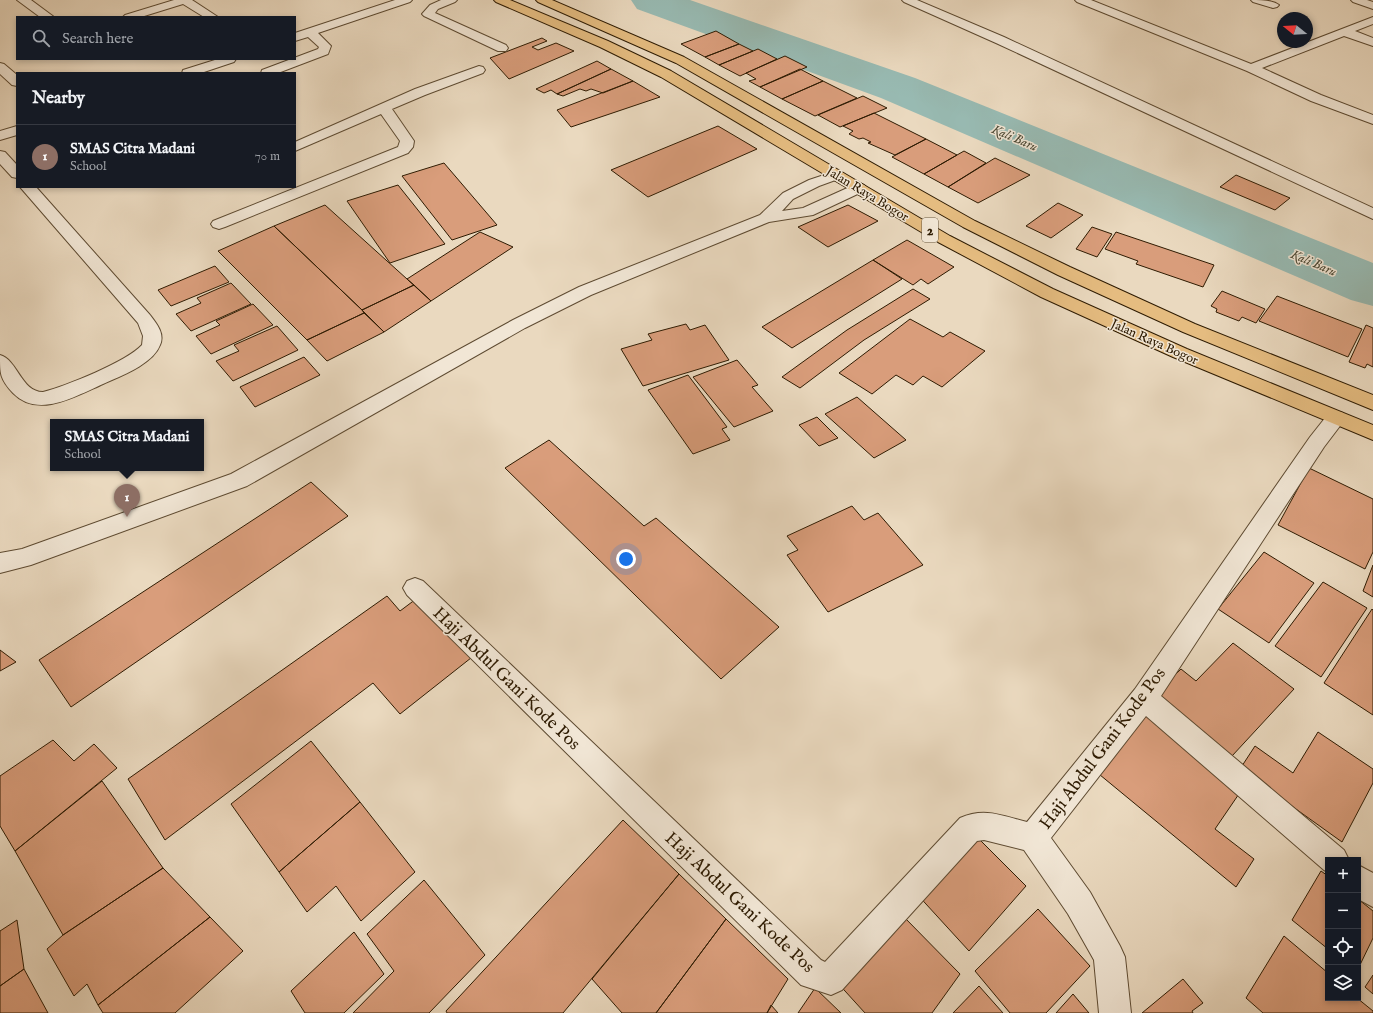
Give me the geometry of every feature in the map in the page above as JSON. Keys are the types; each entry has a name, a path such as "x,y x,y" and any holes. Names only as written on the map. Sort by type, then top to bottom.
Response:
{"highway":[{"name":"Jalan Raya Bogor","path":"500,0 604,44 666,74 944,239 1047,293 1180,353 1373,433"},
{"name":"Jalan Raya Bogor","path":"542,0 680,60 969,224 1189,328 1373,403"},
{"path":"836,175 861,164"},
{"path":"859,188 884,177"}],"street":[{"path":"23,0 47,16"},
{"path":"132,16 185,0 210,16"},
{"path":"296,37 406,0"},
{"path":"451,0 434,7 428,14 502,48"},
{"path":"908,0 1000,40 1373,214"},
{"path":"1081,0 1251,68 1316,98 1373,120"},
{"path":"1257,0 1273,5"},
{"path":"1357,0 1373,6"},
{"path":"1251,68 1373,20"},
{"path":"270,72 324,51 325,46 310,32"},
{"path":"1345,32 1373,42"},
{"path":"191,72 227,60"},
{"path":"0,67 16,81"},
{"path":"296,147 420,92 479,70"},
{"path":"219,224 406,148 407,141 384,108"},
{"path":"0,136 16,130"},
{"path":"0,155 16,173"},
{"path":"766,218 788,196 814,183 836,175"},
{"path":"0,361 23,393 37,399 54,397 115,372 142,356 149,349 152,342 151,329 144,319 29,188"},
{"path":"0,563 23,558 239,480 526,321 586,291 766,218 807,212 859,188"},
{"name":"Haji Abdul Gani Kode Pos","path":"415,588 812,974 831,979 970,828 984,826 1033,838 1144,698 1316,442 1336,418"},
{"path":"1144,698 1330,857"},
{"path":"1033,838 1079,903 1109,957 1115,1013"},
{"path":"1361,882 1373,892"}],"building":[{"path":"716,31 739,44 705,57 681,44"},
{"path":"542,38 547,41 532,47 538,50 556,43 574,51 509,79 490,58"},
{"path":"739,44 753,51 719,65 705,57"},
{"path":"758,49 777,59 740,76 719,65"},
{"path":"785,56 807,67 760,87 749,81 756,79 746,73"},
{"path":"597,61 611,69 557,94 551,90 544,93 536,89"},
{"path":"611,69 633,81 603,93 591,89 586,91 580,89 563,96 557,94"},
{"path":"800,69 823,81 782,99 760,87"},
{"path":"633,81 660,97 571,127 557,110"},
{"path":"823,81 857,98 815,116 782,99"},
{"path":"863,96 887,108 840,127 818,115"},
{"path":"874,113 926,139 895,155 868,143 871,142 863,138 859,139 849,134 853,131 843,126"},
{"path":"718,126 757,149 648,197 611,170"},
{"path":"926,139 957,155 924,174 892,157"},
{"path":"964,151 986,163 948,187 924,174"},
{"path":"995,158 1030,175 978,203 948,187"},
{"path":"444,163 497,225 452,240 402,176"},
{"path":"1236,175 1290,198 1275,210 1220,187"},
{"path":"398,185 445,244 390,263 347,201"},
{"path":"1058,203 1083,215 1051,238 1026,226"},
{"path":"325,205 414,285 362,310 274,226"},
{"path":"848,205 878,221 828,247 798,227"},
{"path":"274,226 364,313 307,340 218,251"},
{"path":"1092,227 1112,234 1097,257 1076,249"},
{"path":"480,232 513,247 431,301 407,279"},
{"path":"1116,232 1214,265 1203,287 1136,264 1138,261 1105,249"},
{"path":"907,240 954,267 928,284 921,279 913,285 873,260"},
{"path":"873,260 902,279 792,348 762,327"},
{"path":"215,266 229,282 171,306 158,290"},
{"path":"231,283 251,304 191,331 176,314 201,303 197,298"},
{"path":"414,285 431,301 384,332 362,310"},
{"path":"913,289 930,299 864,340 800,388 782,377 847,330"},
{"path":"1222,291 1265,309 1256,323 1242,317 1239,321 1216,312 1217,309 1211,306"},
{"path":"1277,296 1362,329 1348,357 1259,321"},
{"path":"253,304 273,325 211,354 196,336 220,325 216,321"},
{"path":"364,313 384,332 327,361 307,340"},
{"path":"910,319 943,337 950,332 985,351 942,387 923,376 913,385 896,375 872,394 839,373"},
{"path":"686,324 690,330 705,325 729,360 643,386 621,349 652,340 648,334"},
{"path":"1366,325 1373,328 1373,367 1367,364 1365,368 1349,362"},
{"path":"277,326 298,350 233,381 216,361 239,351 234,345"},
{"path":"304,357 320,375 255,407 240,387"},
{"path":"737,360 758,385 752,387 773,411 734,427 693,377"},
{"path":"688,375 727,427 722,429 730,440 693,454 648,390"},
{"path":"857,397 906,440 874,458 825,414"},
{"path":"817,417 838,438 819,446 799,425"},
{"path":"549,440 644,526 656,518 779,627 721,679 505,468"},
{"path":"1309,468 1373,499 1373,552 1365,569 1278,525"},
{"path":"311,482 348,516 71,707 39,660"},
{"path":"852,506 864,520 878,513 923,565 828,612 787,555 798,550 787,536"},
{"path":"1264,552 1314,583 1269,643 1218,609"},
{"path":"1373,565 1373,597 1363,591"},
{"path":"1323,582 1367,608 1321,677 1275,646"},
{"path":"387,596 400,611 420,596 476,654 400,714 373,683 165,840 128,779"},
{"path":"1372,609 1373,610 1373,715 1324,683"},
{"path":"1233,643 1294,689 1232,756 1156,694 1181,669 1196,681"},
{"path":"0,650 16,662 0,671"},
{"path":"1142,711 1243,788 1215,829 1254,859 1236,887 1094,770"},
{"path":"1318,732 1373,769 1373,783 1342,842 1240,769 1255,746 1293,773"},
{"path":"53,740 74,761 94,744 117,768 15,851 0,826 0,776"},
{"path":"311,741 360,802 279,872 231,804"},
{"path":"102,781 163,868 63,935 15,851"},
{"path":"360,802 415,872 361,921 336,886 307,912 279,872"},
{"path":"623,820 679,874 563,1013 447,1013 446,1011"},
{"path":"970,830 1026,886 969,951 915,892"},
{"path":"163,868 210,917 98,1005 87,984 74,996 47,949 63,935"},
{"path":"1321,871 1325,874 1325,947 1292,920"},
{"path":"679,874 726,919 656,1013 622,1013 592,979"},
{"path":"424,880 485,955 429,1013 353,1013 394,971 367,934"},
{"path":"1361,901 1373,911 1373,938 1361,963"},
{"path":"1038,909 1090,966 1046,1013 1010,1013 975,971"},
{"path":"903,916 960,974 932,1013 865,1013 835,980"},
{"path":"210,917 243,951 175,1013 103,1013 98,1005"},
{"path":"726,919 788,979 767,1013 656,1013"},
{"path":"17,920 24,969 0,986 0,931"},
{"path":"354,932 384,974 344,1013 305,1013 291,991"},
{"path":"1284,936 1325,970 1325,1001 1361,1001 1373,1011 1373,1013 1263,1013 1246,998"},
{"path":"24,969 48,1013 0,1013 0,986"},
{"path":"1373,975 1373,994 1365,987"},
{"path":"1183,979 1203,1003 1192,1011 1193,1013 1142,1013"},
{"path":"979,986 1003,1013 953,1013"},
{"path":"815,988 841,1013 798,1013"},
{"path":"1073,994 1089,1013 1056,1013"},
{"path":"771,1005 778,1013 767,1013"}],"waterway":[{"name":"Kali Baru","path":"651,0 898,88 1373,286"}],"place":[{"name":"SMAS Citra Madani","path":"127,517"}]}
